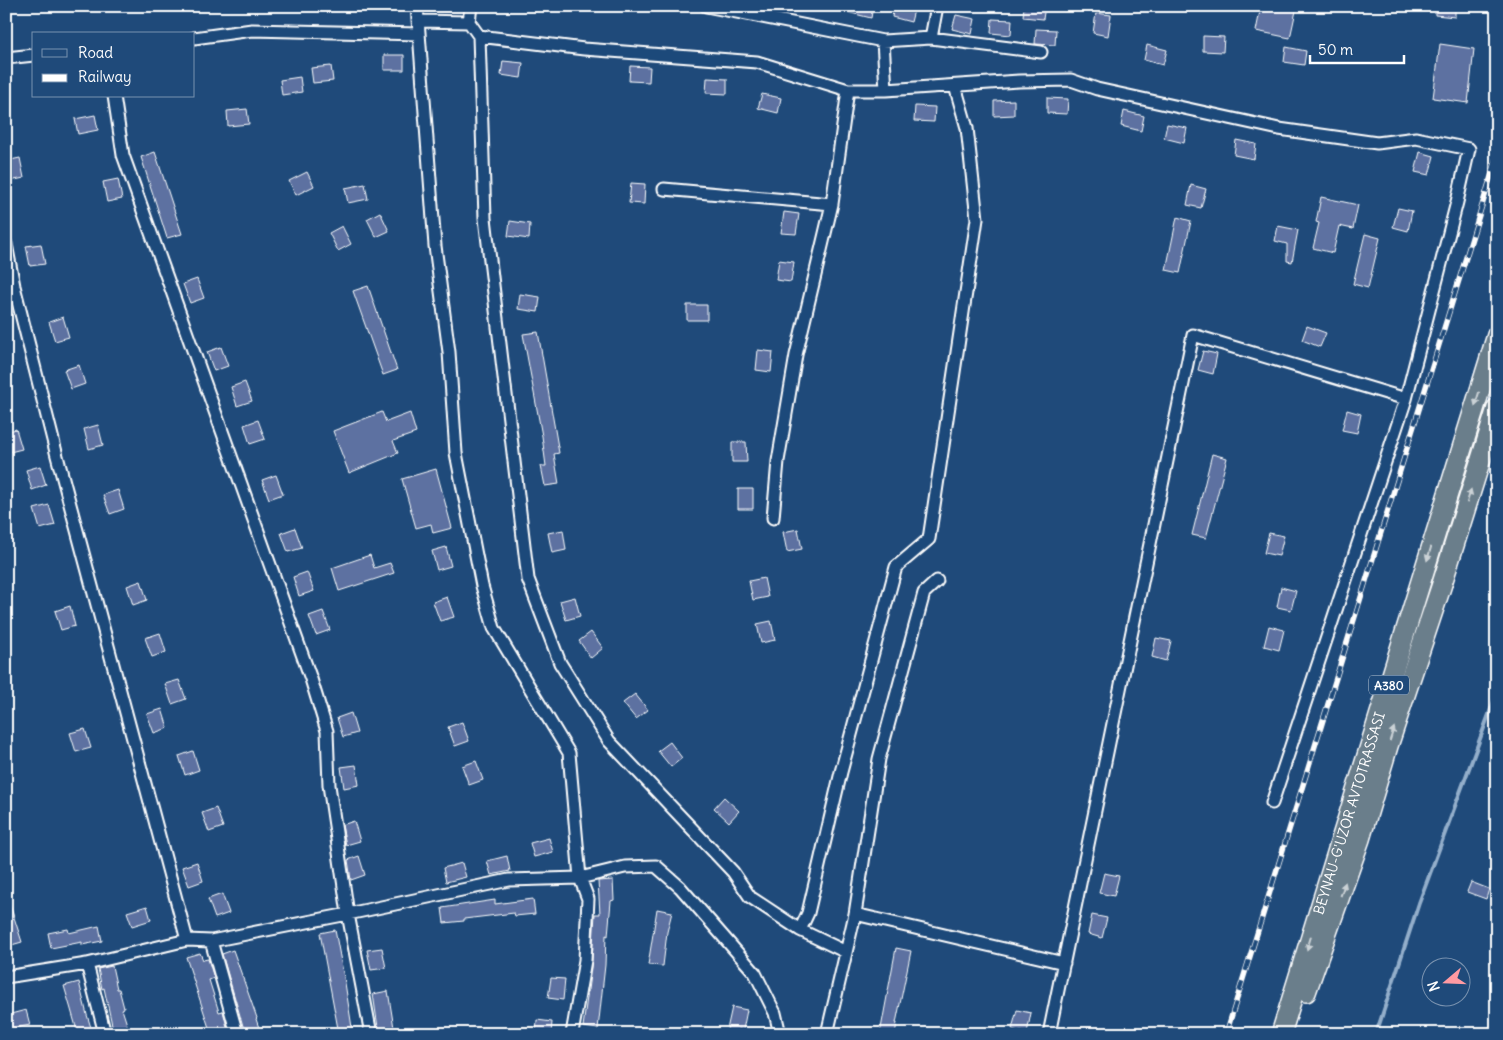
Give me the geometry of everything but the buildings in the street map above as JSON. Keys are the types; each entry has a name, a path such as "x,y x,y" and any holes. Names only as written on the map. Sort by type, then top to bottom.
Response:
{"highway":[{"name":"BEYNAU-G'UZOR AVTOTRASSASI","path":"1281,1034 1497,335"},
{"name":"BEYNAU-G'UZOR AVTOTRASSASI","path":"1292,1034 1360,839 1497,408"}],"street":[{"path":"417,6 435,246 449,352 456,454 482,586 494,628 569,753 580,878 588,899 586,960 572,1034"},
{"path":"471,6 469,22 479,36 485,218 528,579 560,663 609,741 733,872 750,897 800,930 846,952"},
{"path":"706,6 883,41 931,38 1041,52"},
{"path":"931,38 937,6"},
{"path":"418,21 469,22"},
{"path":"195,38 252,30 418,34"},
{"path":"479,36 584,49 757,62 848,90 886,90 1071,80 1097,89 1279,129 1377,144 1416,138 1469,149 1406,399 1272,803"},
{"path":"883,41 886,90"},
{"path":"6,58 32,56"},
{"path":"800,930 808,913 841,772 896,568 929,540 977,219 967,128 954,86"},
{"path":"773,518 778,461 796,355 832,204 848,90"},
{"path":"114,98 122,155 311,679 327,731 329,785 348,914 371,1034"},
{"path":"664,189 832,204"},
{"path":"6,244 14,286 57,456 187,940"},
{"path":"1049,1034 1193,335 1406,399"},
{"path":"828,1034 855,914 879,758 924,593 937,582"},
{"path":"6,977 87,964 187,940 211,941 509,880 580,878 624,867 656,866 680,887 755,973 775,1013 780,1034"},
{"path":"855,914 1064,963"},
{"path":"211,941 237,1034"},
{"path":"87,964 105,1034"}],"waterway":[{"path":"1376,1034 1419,903 1497,693"}],"railway":[{"path":"1226,1034 1497,157"}]}
